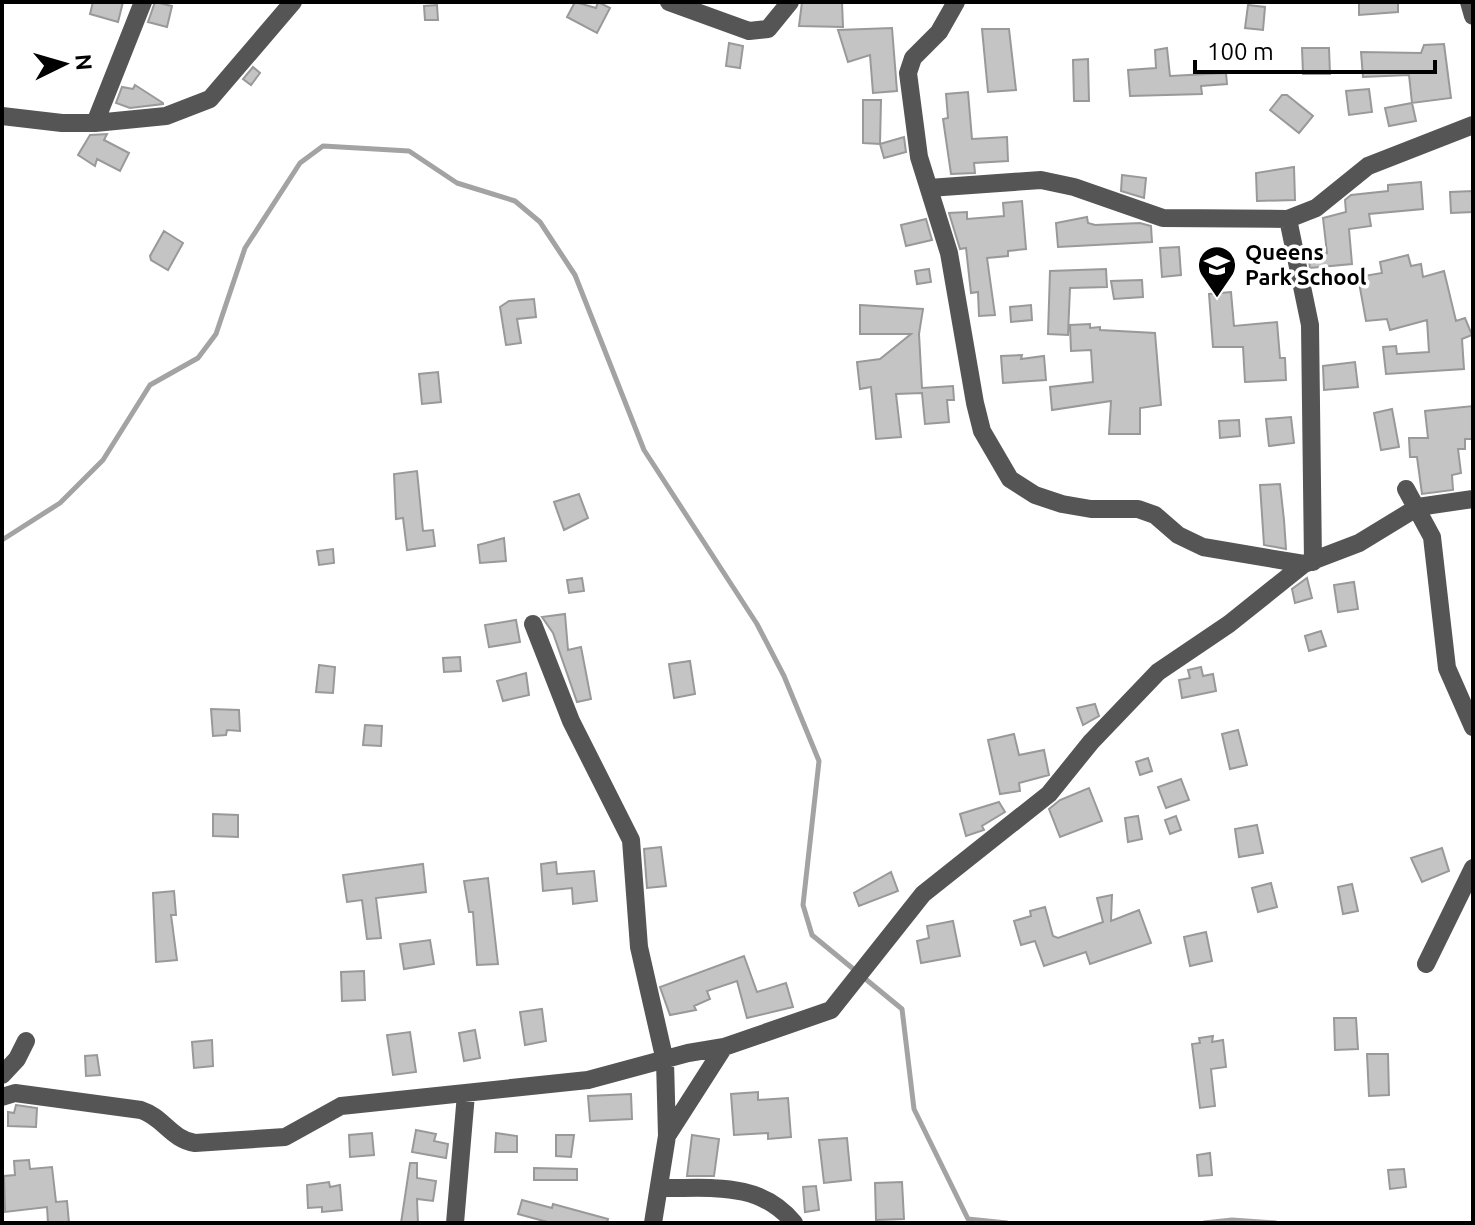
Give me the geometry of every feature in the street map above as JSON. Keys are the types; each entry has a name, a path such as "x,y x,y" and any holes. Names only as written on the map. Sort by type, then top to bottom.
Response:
{"street":[{"path":"95,123 143,2"},
{"path":"2,116 62,123 95,123 166,116 210,99 293,2"},
{"path":"669,2 749,31 768,29 790,2"},
{"path":"956,2 939,32 913,58 908,73 919,157 949,253 982,431 1010,479 1035,495 1062,504 1147,512 1203,547 1308,563"},
{"path":"1469,2 1473,16"},
{"path":"929,188 1041,180 1074,187 1163,218 1288,219 1316,208 1368,166 1473,125"},
{"path":"1288,219 1310,325 1308,563"},
{"path":"1406,489 1432,537 1447,668 1473,727"},
{"path":"2,1097 15,1093 141,1110 154,1115 184,1142 285,1137 341,1106 588,1080 724,1047 817,1016 841,1001 876,950 923,894 1049,794 1091,742 1158,672 1229,624 1308,563 1359,543 1418,507 1473,499"},
{"path":"533,624 571,721 631,840 639,947 665,1061 667,1136 653,1223"},
{"path":"1426,964 1473,868"},
{"path":"2,1075 17,1059 26,1041"},
{"path":"667,1136 724,1047"},
{"path":"455,1223 466,1094"},
{"path":"659,1188 746,1190 761,1195 794,1223"}],"building":[{"path":"93,2 123,2 118,22 90,14"},
{"path":"155,2 172,6 167,27 148,22"},
{"path":"575,2 596,8 598,2 610,8 597,33 567,17"},
{"path":"802,2 842,2 843,27 799,26"},
{"path":"1359,2 1398,2 1398,12 1359,15"},
{"path":"437,5 438,20 425,20 424,6"},
{"path":"1248,5 1265,7 1263,30 1245,28"},
{"path":"892,28 897,91 873,93 870,55 848,62 838,30"},
{"path":"982,29 1009,29 1016,90 988,92"},
{"path":"729,43 743,46 740,68 726,66"},
{"path":"1444,44 1451,98 1412,103 1409,75 1363,77 1361,52 1421,53 1424,45"},
{"path":"1167,48 1170,76 1226,73 1227,84 1201,86 1202,94 1130,96 1128,70 1156,68 1155,50"},
{"path":"1302,48 1329,48 1330,74 1303,74"},
{"path":"1088,59 1089,101 1074,101 1073,60"},
{"path":"253,67 260,73 251,85 243,79"},
{"path":"135,85 163,104 130,108 116,103 122,87 133,89"},
{"path":"1369,89 1372,112 1349,115 1346,91"},
{"path":"968,92 972,139 1007,137 1008,161 974,163 975,173 951,174 943,119 948,118 946,94"},
{"path":"1282,95 1287,95 1313,116 1299,133 1270,110"},
{"path":"863,100 881,100 880,144 863,143"},
{"path":"1412,103 1416,121 1389,126 1385,108"},
{"path":"107,134 104,140 129,153 120,171 97,159 95,166 78,155 90,135"},
{"path":"904,137 906,152 884,158 880,144"},
{"path":"1294,167 1295,200 1257,201 1256,173"},
{"path":"1122,175 1146,178 1144,198 1121,191"},
{"path":"1421,182 1423,209 1369,214 1371,226 1349,229 1352,264 1310,268 1308,255 1327,253 1323,218 1346,212 1345,200 1351,195 1388,191 1388,185"},
{"path":"1473,191 1473,212 1451,213 1450,192"},
{"path":"1022,201 1026,249 1008,251 1008,256 987,258 995,315 979,316 978,292 971,293 966,248 960,249 949,213 967,212 967,219 1004,216 1003,203"},
{"path":"1087,217 1088,223 1095,225 1140,223 1151,226 1152,242 1058,247 1056,223"},
{"path":"926,219 932,240 906,246 901,225"},
{"path":"164,231 183,243 168,270 151,260 150,256"},
{"path":"1179,247 1181,275 1162,277 1160,248"},
{"path":"1408,255 1411,266 1421,264 1423,277 1444,271 1456,321 1465,318 1472,335 1462,339 1464,369 1386,374 1383,347 1396,346 1397,354 1429,352 1427,320 1390,330 1387,319 1366,321 1358,277 1382,273 1380,262"},
{"path":"929,269 931,282 917,284 915,271"},
{"path":"1106,269 1107,287 1070,288 1068,335 1048,334 1050,271"},
{"path":"1142,280 1143,297 1114,299 1111,281"},
{"path":"1231,292 1234,326 1277,322 1280,358 1285,358 1286,380 1245,382 1243,347 1213,347 1209,294"},
{"path":"534,299 536,317 517,319 521,343 506,345 500,307 509,301"},
{"path":"860,305 923,309 919,334 922,388 953,386 954,400 947,400 949,422 925,424 922,393 896,394 901,437 876,439 871,387 860,389 857,362 880,359 911,334 860,334"},
{"path":"1031,305 1032,320 1011,322 1010,307"},
{"path":"1090,324 1090,328 1100,327 1100,330 1155,333 1161,405 1140,408 1140,434 1109,434 1111,401 1052,410 1050,387 1093,382 1091,350 1071,351 1070,325"},
{"path":"1022,355 1021,359 1044,356 1046,380 1003,383 1001,356"},
{"path":"1355,362 1358,387 1324,390 1323,366"},
{"path":"438,372 441,402 422,404 419,374"},
{"path":"1473,406 1473,439 1465,439 1465,449 1458,449 1461,473 1452,475 1453,490 1422,494 1417,457 1410,457 1409,438 1428,438 1425,411"},
{"path":"1392,409 1399,447 1381,450 1374,413"},
{"path":"1291,417 1294,443 1269,446 1266,419"},
{"path":"1239,420 1240,436 1220,438 1219,421"},
{"path":"417,471 423,531 433,530 435,546 407,550 403,518 396,519 394,474"},
{"path":"1280,484 1286,549 1264,545 1260,485"},
{"path":"579,494 588,518 564,530 554,502"},
{"path":"504,538 506,561 480,563 478,545"},
{"path":"333,549 334,563 319,565 317,551"},
{"path":"582,578 584,591 569,593 567,580"},
{"path":"1307,578 1312,598 1295,603 1292,589"},
{"path":"1354,582 1358,609 1338,612 1334,585"},
{"path":"565,614 568,650 581,647 591,699 577,702 553,633 542,617"},
{"path":"516,620 520,642 489,647 485,625"},
{"path":"1321,631 1326,646 1309,651 1305,636"},
{"path":"460,657 461,671 444,672 443,658"},
{"path":"690,661 695,694 674,698 669,664"},
{"path":"319,665 335,667 333,693 316,692"},
{"path":"1201,667 1203,676 1213,674 1216,691 1182,698 1179,680 1190,678 1188,670"},
{"path":"526,673 529,695 503,701 497,681"},
{"path":"1095,704 1099,716 1083,725 1077,708"},
{"path":"211,709 239,710 240,731 227,730 226,735 213,736"},
{"path":"365,725 382,726 381,746 363,745"},
{"path":"1238,730 1247,765 1230,769 1222,734"},
{"path":"1014,734 1019,755 1044,750 1049,775 1019,783 1020,791 1000,794 988,740"},
{"path":"1148,758 1152,771 1140,775 1136,762"},
{"path":"1181,779 1189,800 1166,808 1158,787"},
{"path":"1089,788 1102,821 1060,837 1049,809 1060,800"},
{"path":"999,802 1005,812 982,826 984,830 966,836 960,814"},
{"path":"213,814 238,815 238,837 213,836"},
{"path":"1138,816 1142,839 1128,842 1125,818"},
{"path":"1176,816 1181,830 1170,834 1165,820"},
{"path":"1257,825 1263,853 1239,857 1235,829"},
{"path":"661,847 666,886 647,888 644,849"},
{"path":"1442,848 1449,871 1422,882 1411,858"},
{"path":"556,862 557,874 594,871 597,901 573,904 572,888 543,891 541,864"},
{"path":"423,864 426,892 376,898 381,938 367,939 362,900 347,902 343,875"},
{"path":"891,872 898,891 859,906 854,893"},
{"path":"488,878 498,964 477,965 473,912 469,912 464,881"},
{"path":"1271,883 1277,907 1258,912 1252,888"},
{"path":"1352,884 1358,911 1343,914 1338,887"},
{"path":"174,891 176,915 171,915 177,960 156,962 153,893"},
{"path":"1112,895 1111,921 1139,910 1151,943 1090,964 1086,952 1044,966 1035,941 1021,945 1014,921 1031,916 1030,911 1045,907 1053,936 1058,938 1103,922 1097,898"},
{"path":"953,921 960,956 921,963 917,941 929,938 927,926"},
{"path":"1206,932 1212,961 1190,966 1184,937"},
{"path":"430,940 434,964 404,969 400,944"},
{"path":"744,956 757,992 786,983 793,1007 747,1018 737,981 707,991 710,999 694,1006 696,1010 670,1015 660,987"},
{"path":"364,971 365,1000 342,1001 341,972"},
{"path":"542,1009 546,1041 525,1045 520,1012"},
{"path":"1334,1018 1356,1018 1358,1049 1335,1050"},
{"path":"475,1030 480,1058 464,1061 459,1033"},
{"path":"410,1032 416,1072 393,1075 387,1035"},
{"path":"1213,1036 1212,1042 1223,1040 1226,1067 1211,1069 1215,1106 1200,1108 1192,1044 1200,1043 1199,1038"},
{"path":"212,1040 213,1066 194,1068 192,1042"},
{"path":"1367,1054 1388,1054 1389,1095 1369,1096"},
{"path":"97,1055 100,1075 86,1076 85,1056"},
{"path":"758,1092 758,1100 788,1098 791,1137 768,1139 768,1133 734,1135 731,1094"},
{"path":"631,1094 632,1119 590,1121 588,1096"},
{"path":"16,1105 37,1108 36,1127 8,1126 8,1112 14,1113"},
{"path":"416,1130 436,1134 434,1141 448,1144 446,1158 412,1152"},
{"path":"372,1133 374,1155 350,1157 349,1135"},
{"path":"496,1133 517,1136 517,1152 495,1152"},
{"path":"556,1135 574,1135 571,1157 556,1156"},
{"path":"692,1135 719,1139 714,1176 687,1176"},
{"path":"847,1138 851,1180 824,1183 819,1140"},
{"path":"1210,1153 1212,1175 1199,1176 1197,1155"},
{"path":"29,1160 30,1169 52,1167 56,1202 67,1201 69,1223 48,1223 47,1207 5,1212 4,1176 15,1175 14,1161"},
{"path":"410,1163 417,1163 417,1178 436,1181 433,1201 417,1199 418,1223 401,1223"},
{"path":"534,1168 577,1169 577,1180 534,1180"},
{"path":"1404,1169 1406,1187 1390,1189 1388,1170"},
{"path":"329,1182 330,1187 340,1185 342,1210 322,1212 322,1207 308,1208 307,1185"},
{"path":"902,1182 904,1219 876,1220 875,1183"},
{"path":"816,1186 819,1210 805,1212 803,1187"},
{"path":"522,1200 552,1208 553,1204 608,1219 607,1223 551,1223 518,1214"}],"waterway":[{"path":"2,540 60,503 103,460 150,385 198,358 216,334 245,248 300,163 323,146 409,151 457,183 515,201 540,222 575,275 644,450 757,624 784,676 819,761 803,905 812,935 902,1009 914,1109 968,1219 1007,1223"},
{"path":"1204,1223 1232,1220 1276,1223"}],"place":[{"name":"Queens Park School","path":"1217,299"}]}
